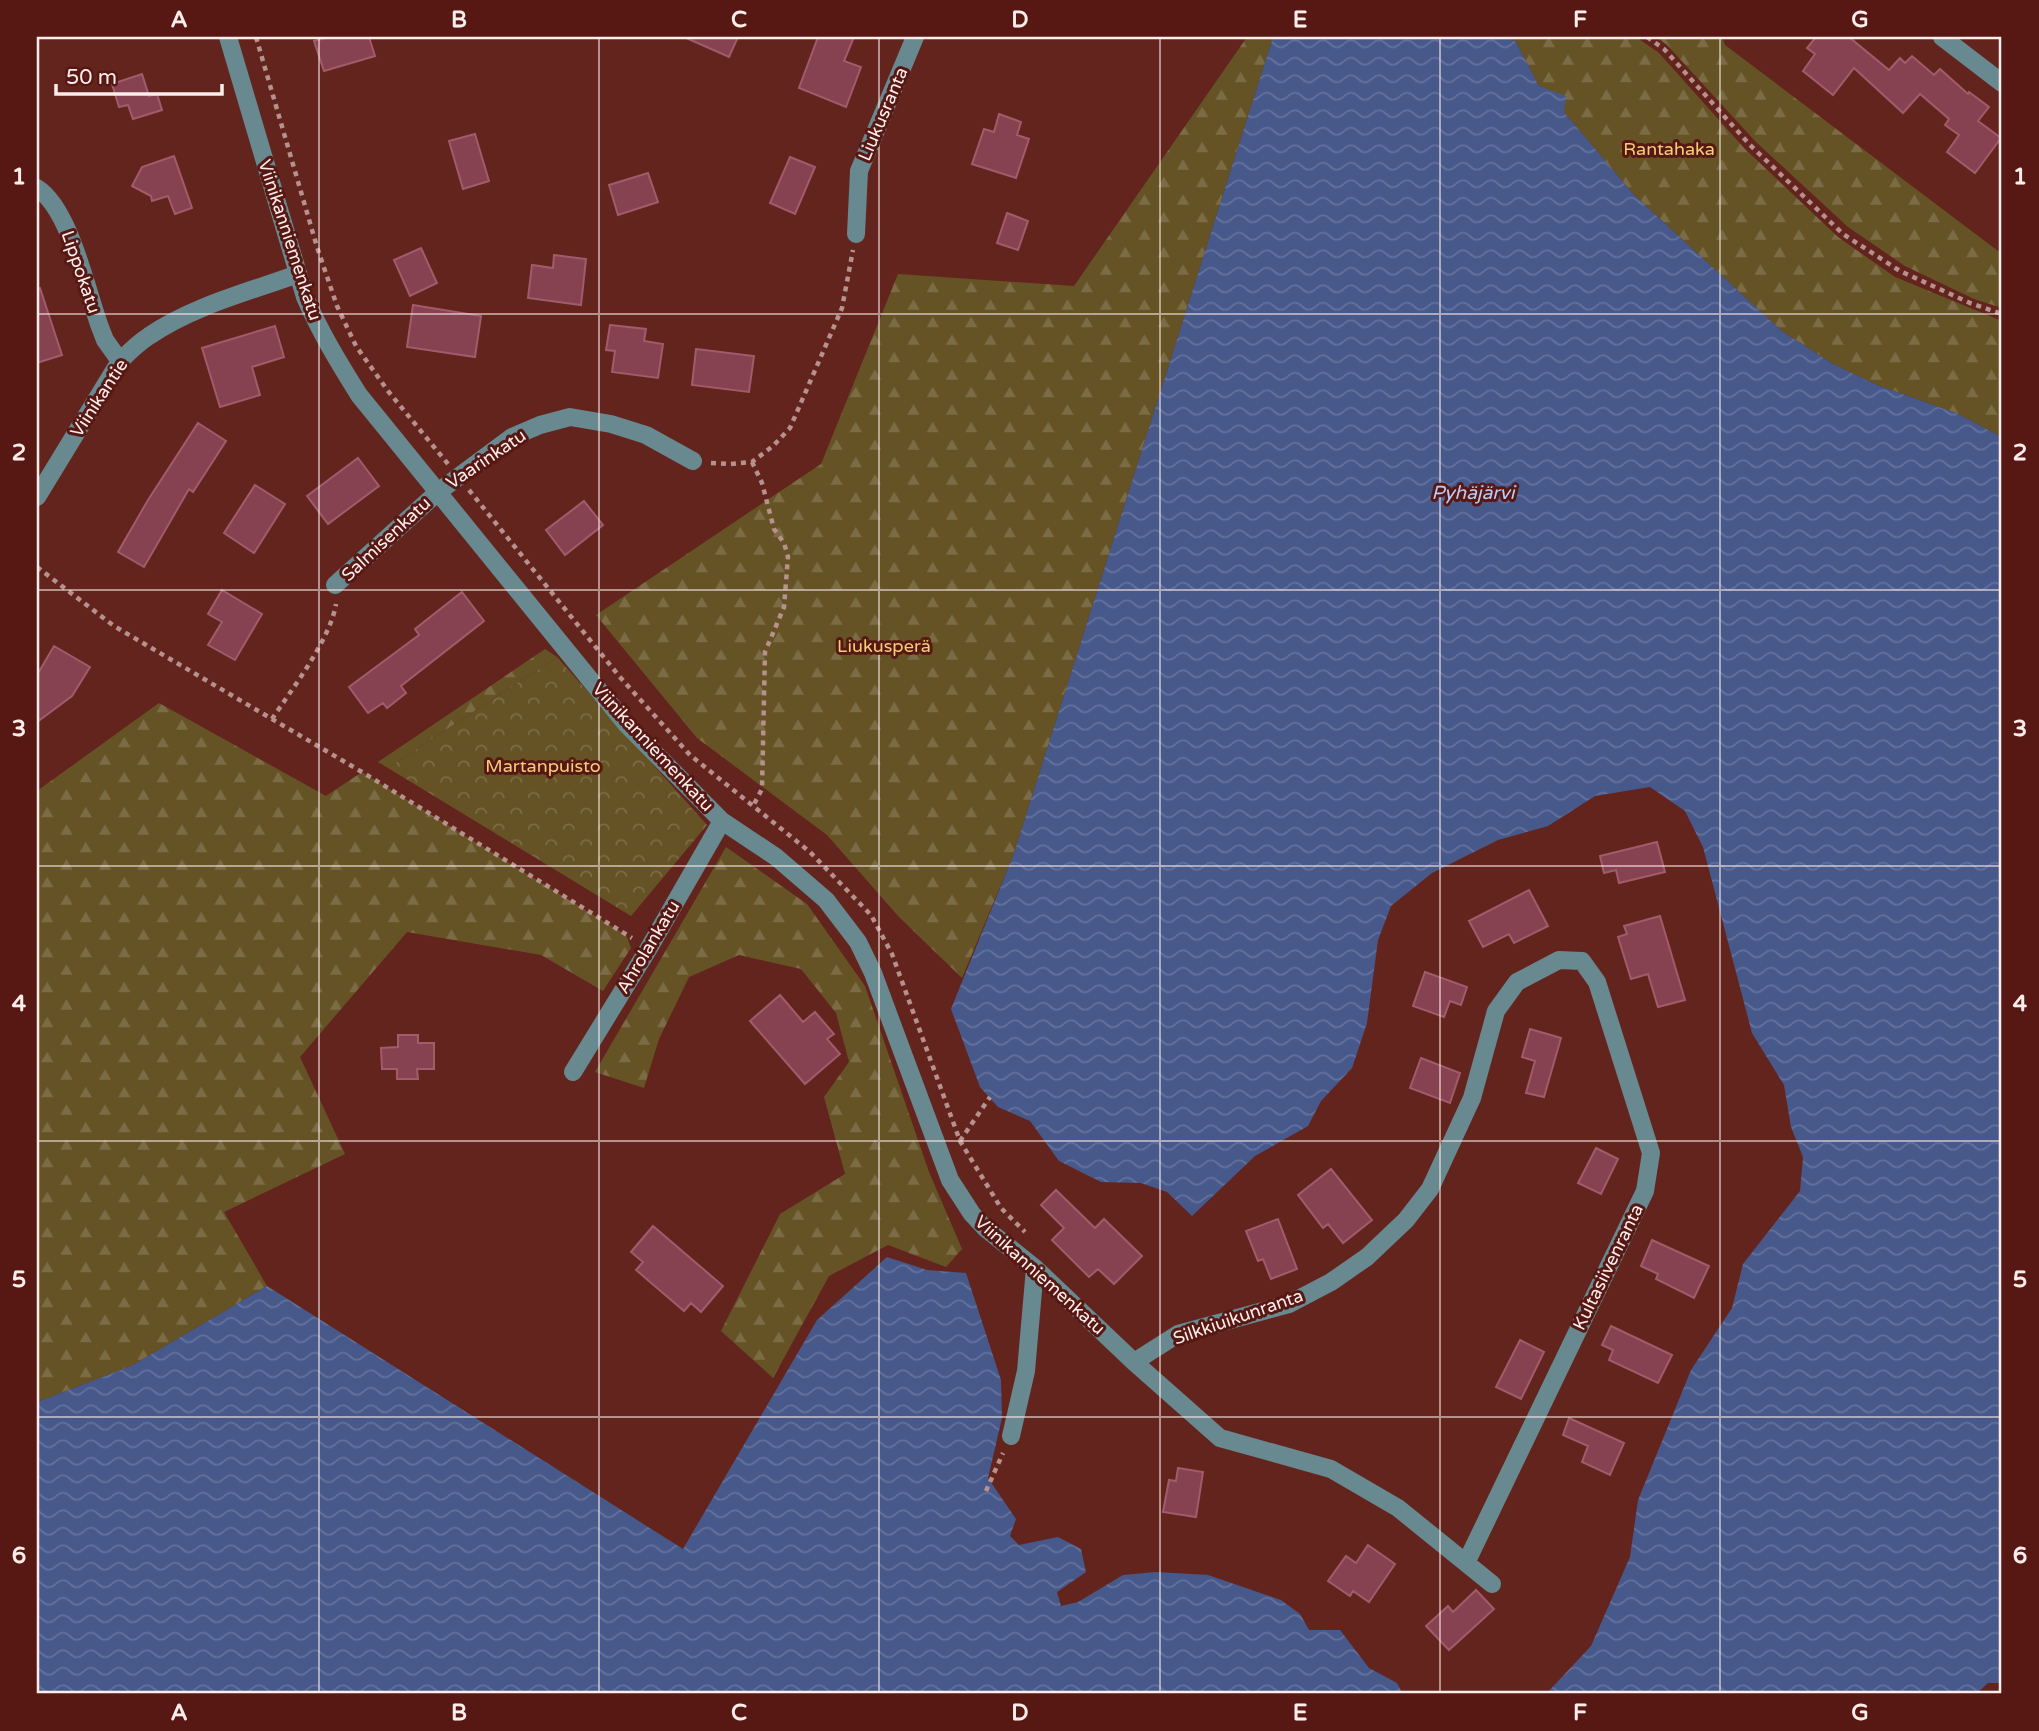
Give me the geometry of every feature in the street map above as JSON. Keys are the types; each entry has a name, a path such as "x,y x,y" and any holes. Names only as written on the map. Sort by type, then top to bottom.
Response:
{"street":[{"name":"Viinikanniemenkatu","path":"228,37 298,274 318,326 346,375 359,395 627,725 722,821 776,857 825,900 844,922 858,942 873,973 950,1180 972,1214 1220,1438 1331,1469 1398,1508 1492,1584"},
{"name":"Liukusranta","path":"856,234 859,171 915,37"},
{"path":"1942,37 2002,83"},
{"name":"Lippokatu","path":"37,188 49,197 61,216 102,334 120,361"},
{"name":"Viinikantie","path":"37,497 120,361 147,337 192,313 298,274"},
{"name":"Vaarinkatu","path":"438,492 512,437 540,425 570,417 611,424 646,435 693,461"},
{"name":"Salmisenkatu","path":"335,585 438,492"},
{"name":"Ahrolankatu","path":"573,1072 722,821"},
{"name":"Silkkiuikunranta","path":"1134,1362 1178,1334 1289,1304 1331,1282 1367,1257 1406,1220 1430,1189 1472,1098 1496,1011 1517,982 1559,960 1582,961"},
{"name":"Kultasiivenranta","path":"1466,1563 1645,1191 1651,1153 1597,982 1582,961"},
{"path":"1011,1436 1026,1371 1034,1268"}],"path":[{"path":"256,37 317,247 337,306 356,346 388,391 620,676 690,755 810,852 871,915 892,954 960,1141 1000,1208 1030,1237"},
{"path":"1647,37 1664,50 1750,145 1843,234 1900,271 1970,303 2002,314"},
{"path":"693,461 730,464 752,462 790,428 842,308 856,234"},
{"path":"752,462 762,482 774,529 784,543 788,557 783,607 765,652 762,789 753,806"},
{"path":"37,567 114,626 649,948"},
{"path":"272,719 331,623 335,607 335,585"},
{"path":"960,1141 990,1097"},
{"path":"986,1491 1011,1436"}],"green space":[{"name":"Liukusperä","path":"1247,37 1273,37 1013,856 962,978 899,917 827,835 697,738 596,615 821,464 898,274 1074,286"},
{"name":"Rantahaka","path":"1508,37 1636,37 1659,53 1745,149 1838,237 1895,277 2002,321 2002,437 1956,413 1877,385 1833,364 1783,332 1634,195 1539,86 1516,42"},
{"name":"Rantahaka","path":"1656,37 1722,37 1725,45 2002,254 2002,308 1974,299 1905,266 1848,227 1756,142 1667,45"},
{"path":"545,649 557,657 388,768 378,762"},
{"name":"Martanpuisto","path":"557,657 707,825 631,916 388,768"},
{"path":"159,703 326,796 362,772 626,935 631,948 603,991 541,955 407,932 300,1057 345,1154 224,1212 267,1286 131,1366 37,1402 37,791"},
{"path":"726,847 807,904 865,986 929,1172 962,1249 946,1267 888,1245 829,1276 773,1378 721,1331 780,1214 845,1174 824,1097 849,1062 836,1013 801,969 739,955 689,977 659,1039 644,1088 595,1072"}],"water":[{"name":"Pyhäjärvi","path":"1273,37 1508,37 1516,42 1539,86 1566,96 1564,112 1634,195 1783,332 1833,364 1877,385 1956,413 2002,437 2002,1683 1988,1683 1976,1694 1546,1694 1591,1646 1630,1557 1638,1500 1691,1370 1732,1308 1743,1264 1800,1191 1803,1157 1791,1127 1784,1085 1752,1033 1703,847 1685,811 1650,787 1595,796 1548,826 1498,840 1432,873 1391,906 1378,940 1367,1023 1352,1068 1321,1101 1308,1126 1255,1156 1192,1216 1167,1192 1141,1183 1101,1182 1059,1161 1030,1121 998,1107 980,1087 951,1009 1013,856"},
{"path":"887,1257 927,1270 966,1273 1001,1380 1002,1418 988,1478 1016,1519 1010,1536 1019,1545 1058,1537 1081,1549 1086,1572 1057,1592 1061,1606 1078,1602 1123,1575 1156,1572 1208,1575 1281,1600 1300,1614 1309,1630 1340,1630 1369,1668 1397,1683 1403,1694 37,1694 37,1402 131,1366 267,1286 683,1549 817,1320"}],"building":[{"path":"330,37 369,37 375,56 324,71 314,41"},
{"path":"684,37 738,37 729,57"},
{"path":"818,37 854,37 844,61 861,67 846,107 799,88"},
{"path":"1816,37 1849,37 1889,70 1900,58 1905,63 1912,56 1934,75 1940,69 1968,94 1969,92 1989,107 1978,121 2001,138 1975,173 1947,152 1959,135 1945,125 1949,119 1920,94 1903,113 1854,68 1833,95 1803,71 1815,54 1807,48"},
{"path":"142,74 149,96 157,94 162,110 133,119 128,105 119,107 112,84"},
{"path":"999,114 1021,122 1017,135 1029,139 1016,178 972,164 984,129 994,132"},
{"path":"475,134 489,181 463,189 449,141"},
{"path":"174,156 192,208 175,214 168,196 152,201 151,196 132,186 142,167"},
{"path":"790,157 815,167 795,214 770,203"},
{"path":"648,173 658,202 618,215 609,185"},
{"path":"1007,213 1028,221 1018,250 997,243"},
{"path":"421,248 437,283 410,296 394,260"},
{"path":"554,255 586,259 581,305 528,298 532,265 553,268"},
{"path":"40,288 62,355 37,363 37,289"},
{"path":"413,305 481,316 475,357 407,347"},
{"path":"610,325 646,329 644,341 663,344 658,378 612,372 615,351 606,350"},
{"path":"275,326 284,357 252,367 260,395 220,407 202,348"},
{"path":"696,349 754,356 749,392 692,385"},
{"path":"198,423 226,441 193,492 189,489 144,567 118,552"},
{"path":"358,458 379,486 328,524 307,496"},
{"path":"255,485 285,504 254,553 224,533"},
{"path":"584,501 603,525 565,555 546,530"},
{"path":"222,590 262,614 235,660 208,645 222,622 208,614"},
{"path":"462,592 484,621 401,686 406,693 387,708 383,703 368,713 349,687 419,635 415,629"},
{"path":"54,646 90,667 72,696 37,722 37,675"},
{"path":"1657,842 1665,872 1619,883 1616,870 1604,873 1600,856"},
{"path":"1529,890 1548,926 1514,943 1509,934 1483,947 1469,921"},
{"path":"1660,916 1685,1000 1658,1007 1648,974 1631,979 1618,937 1627,934 1624,926"},
{"path":"1425,972 1467,987 1461,1005 1450,1001 1444,1017 1413,1006"},
{"path":"780,995 803,1022 815,1012 834,1034 827,1039 840,1054 805,1084 750,1021"},
{"path":"1530,1029 1561,1038 1544,1097 1526,1093 1535,1061 1522,1057"},
{"path":"398,1035 418,1035 418,1043 434,1043 434,1069 417,1069 418,1079 397,1079 397,1069 382,1069 381,1048 398,1047"},
{"path":"1421,1058 1460,1073 1450,1103 1410,1088"},
{"path":"1596,1148 1618,1159 1601,1194 1578,1183"},
{"path":"1331,1169 1372,1220 1343,1243 1328,1224 1323,1228 1298,1195"},
{"path":"1056,1190 1095,1228 1104,1219 1142,1256 1114,1284 1098,1269 1089,1277 1052,1240 1064,1228 1041,1205"},
{"path":"1278,1219 1297,1269 1271,1279 1263,1259 1258,1261 1246,1231"},
{"path":"653,1226 723,1286 701,1312 691,1303 684,1311 636,1270 643,1262 631,1252"},
{"path":"1652,1240 1709,1266 1694,1298 1656,1279 1658,1274 1641,1266"},
{"path":"1611,1326 1672,1355 1658,1383 1609,1360 1613,1350 1602,1345"},
{"path":"1520,1340 1544,1352 1521,1399 1496,1387"},
{"path":"1569,1418 1624,1443 1610,1475 1582,1462 1588,1446 1563,1435"},
{"path":"1178,1468 1203,1472 1196,1517 1163,1512 1169,1480 1176,1481"},
{"path":"1368,1545 1395,1564 1369,1602 1353,1591 1350,1596 1328,1581 1346,1556 1356,1563"},
{"path":"1476,1590 1494,1609 1449,1650 1426,1626 1448,1606 1453,1612"}]}
